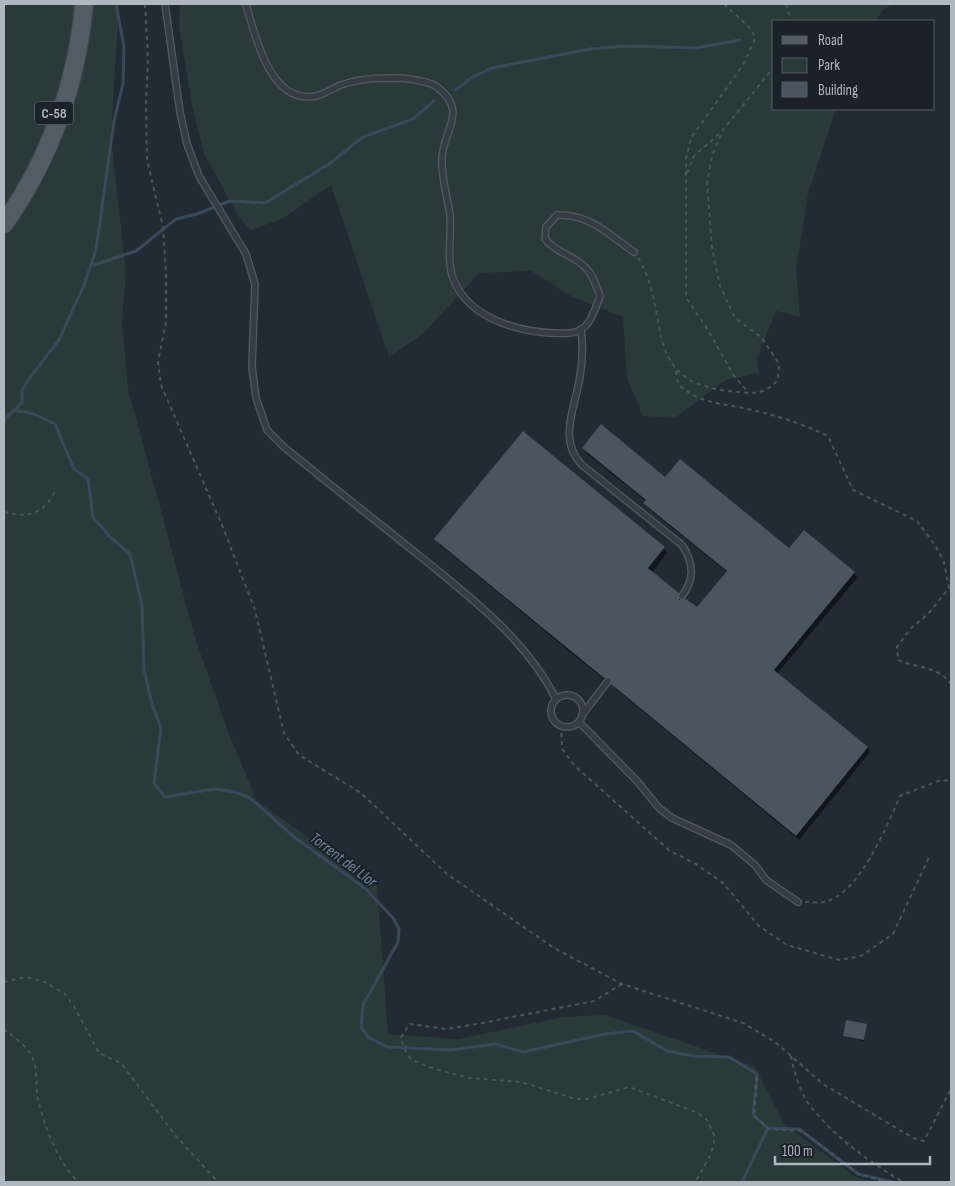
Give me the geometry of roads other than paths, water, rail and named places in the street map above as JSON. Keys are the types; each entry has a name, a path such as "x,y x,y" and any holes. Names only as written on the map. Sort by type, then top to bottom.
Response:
{"main road":[{"name":"C-58","path":"4,214 28,174 54,111 70,56 78,4"},
{"name":"C-58","path":"4,224 34,176 52,137 66,97 76,56 84,4"}],"lane":[{"path":"165,4 180,112 198,176 246,254 255,284 252,367 256,398 267,430 284,447 450,580 510,635 545,676 556,699"},
{"path":"246,4 257,42 268,66 279,85 299,96 316,96 342,85 375,78 408,79 436,86 451,102 454,117 442,156 442,183 450,214 453,277 462,295 481,312 509,326 555,334 574,333 587,325 600,296 594,280 585,266 552,248 545,239 546,227 557,215 573,215 591,222 634,252"},
{"path":"581,330 582,364 569,426 572,448 582,465 682,545 690,560 692,572 689,586 682,596"},
{"path":"582,715 582,705 575,697 565,695 556,699 551,708 551,714 561,725 570,726 578,722 608,682"},
{"path":"578,722 637,781 659,808 672,818 731,845 755,865 766,880 798,902"}],"waterway":[{"path":"15,410 22,402 22,391 28,380 59,340 84,285 96,250 114,121 123,84 124,47 116,4"},
{"path":"456,90 471,78 492,68 590,49 627,46 696,48 740,40"},
{"path":"91,266 136,251 176,219 197,214 230,201 265,203 329,164 363,137 413,119 434,101"},
{"name":"Torrent del Llor","path":"4,420 14,410 34,414 55,424 74,469 88,479 93,517 109,536 130,554 142,605 144,670 152,704 161,728 154,783 165,797 214,789 235,792 250,798 294,837 366,889 393,918 399,929 398,942 363,1005 361,1027 369,1038 387,1047 452,1050 495,1044 523,1052 605,1034 633,1031 667,1051 693,1056 729,1057 757,1074 753,1115 768,1128 799,1129 858,1174 893,1182"},
{"path":"742,1182 768,1128"}]}
